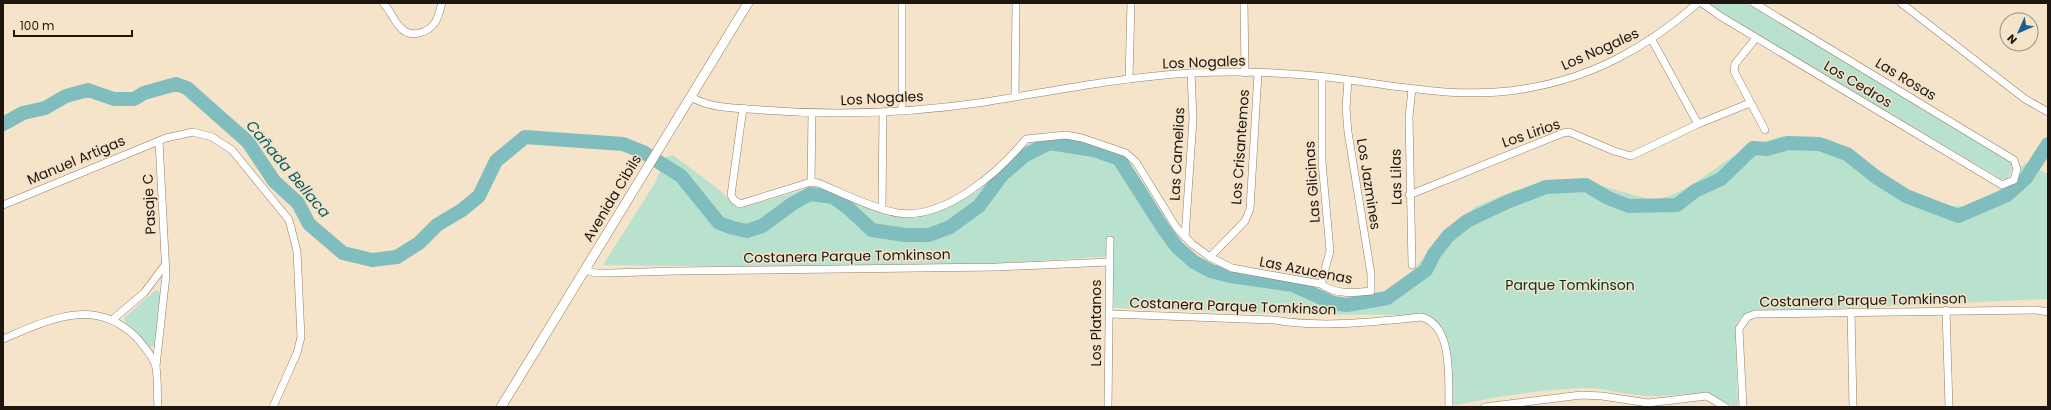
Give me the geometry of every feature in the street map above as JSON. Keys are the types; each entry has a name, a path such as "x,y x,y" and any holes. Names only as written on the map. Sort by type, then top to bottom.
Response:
{"street":[{"path":"384,3 406,34 420,33 430,28 436,21 442,3"},
{"name":"Avenida Cibils","path":"501,407 748,3"},
{"path":"902,3 902,111"},
{"path":"1015,96 1016,3"},
{"path":"1129,79 1131,3"},
{"path":"1244,3 1245,73"},
{"name":"Los Nogales","path":"691,97 707,104 812,114 883,113 985,102 1129,79 1191,73 1258,73 1322,77 1412,89 1462,94 1481,94 1532,88 1581,74 1611,62 1652,40 1698,3"},
{"name":"Los Cedros","path":"1702,3 1756,38 2002,185"},
{"name":"Las Rosas","path":"1754,3 2014,160 2017,169 2014,180 2002,185"},
{"path":"1901,3 2025,99 2048,112"},
{"path":"1756,38 1734,68 1735,75 1765,130"},
{"path":"1652,40 1698,124"},
{"name":"Las Camelias","path":"1185,237 1193,119 1191,73"},
{"name":"Los Crisantemos","path":"1210,257 1245,221 1250,209 1258,73"},
{"name":"Las Glicinas","path":"1321,284 1330,251 1322,162 1322,77"},
{"name":"Los Jazmines","path":"1348,80 1346,108 1348,132 1371,274 1371,291"},
{"name":"Las Lilas","path":"1412,89 1409,117 1409,194 1412,265"},
{"name":"Los Lirios","path":"1409,194 1563,133 1569,132 1614,152 1631,156 1698,124 1750,103"},
{"path":"743,108 731,195 737,202 745,204 811,182 812,114"},
{"path":"882,208 883,113"},
{"name":"Manuel Artigas","path":"3,205 180,133 193,132 212,137 232,150 282,208 289,220 294,237 301,337 297,353 289,368 273,407"},
{"name":"Las Azucenas","path":"811,182 818,183 882,208 898,213 909,213 941,206 962,195 988,178 1026,139 1066,135 1082,138 1126,153 1136,162 1163,207 1185,237 1210,257 1232,268 1321,284 1332,290 1341,292 1371,291"},
{"name":"Pasaje C","path":"158,407 156,366 166,292 166,265 159,141"},
{"name":"Los Platanos","path":"1108,407 1110,240"},
{"name":"Costanera Parque Tomkinson","path":"585,270 596,273 611,273 997,267 1109,262"},
{"path":"112,320 144,293 166,265"},
{"path":"1946,310 1949,407"},
{"name":"Costanera Parque Tomkinson","path":"1743,407 1739,329 1747,317 1755,314 1946,310 2036,310 2048,312"},
{"path":"1851,312 1853,407"},
{"path":"3,339 58,316 73,314 85,315 112,320 136,338 150,355 156,366"},
{"name":"Costanera Parque Tomkinson","path":"1110,314 1274,320 1298,324 1361,322 1421,317 1427,318 1434,323 1441,332 1445,343 1448,407"},
{"path":"1485,407 1581,395 1602,396 1648,403 1707,396 1725,407"}],"green space":[{"path":"1710,3 1746,3 2007,158 2011,162 2012,168 2008,179 2001,179 1718,12"},
{"name":"Parque Tomkinson","path":"1783,136 1829,139 1856,154 1901,188 1949,206 1964,206 1986,197 2006,186 2025,163 2048,174 2048,299 1754,312 1744,315 1738,321 1735,331 1738,407 1707,395 1692,394 1646,396 1585,388 1504,396 1455,405 1451,403 1452,367 1449,348 1446,338 1432,317 1418,315 1279,314 1114,308 1113,256 981,265 858,268 603,265 655,183 666,157 673,155 721,191 735,206 741,208 809,188 822,190 888,216 912,218 940,210 976,192 1019,150 1033,141 1067,138 1125,156 1146,187 1167,225 1198,261 1215,269 1304,283 1341,299 1379,295 1403,283 1437,241 1475,207 1513,191 1577,179 1652,200 1687,188 1739,153 1761,143"},
{"path":"156,290 161,293 155,346 150,347 126,323 124,318"}],"waterway":[{"name":"Cañada Bellaca","path":"3,124 23,113 45,108 66,96 88,90 114,99 134,99 144,93 176,84 187,88 248,142 274,181 298,203 309,224 343,253 372,260 397,257 419,243 437,225 462,210 479,196 496,161 525,137 623,144 643,152 681,176 719,223 733,228 747,231 762,226 792,204 810,194 833,197 847,207 872,230 905,235 929,235 950,227 979,206 1002,175 1024,156 1049,143 1094,150 1119,159 1163,228 1177,247 1194,262 1211,271 1230,276 1293,285 1333,303 1347,305 1387,298 1426,270 1434,254 1448,236 1467,221 1507,202 1546,187 1586,185 1608,198 1629,206 1677,205 1695,191 1721,179 1753,148 1767,149 1788,143 1819,144 1847,154 1876,177 1906,196 1958,216 2007,195 2026,178 2048,144"}]}
